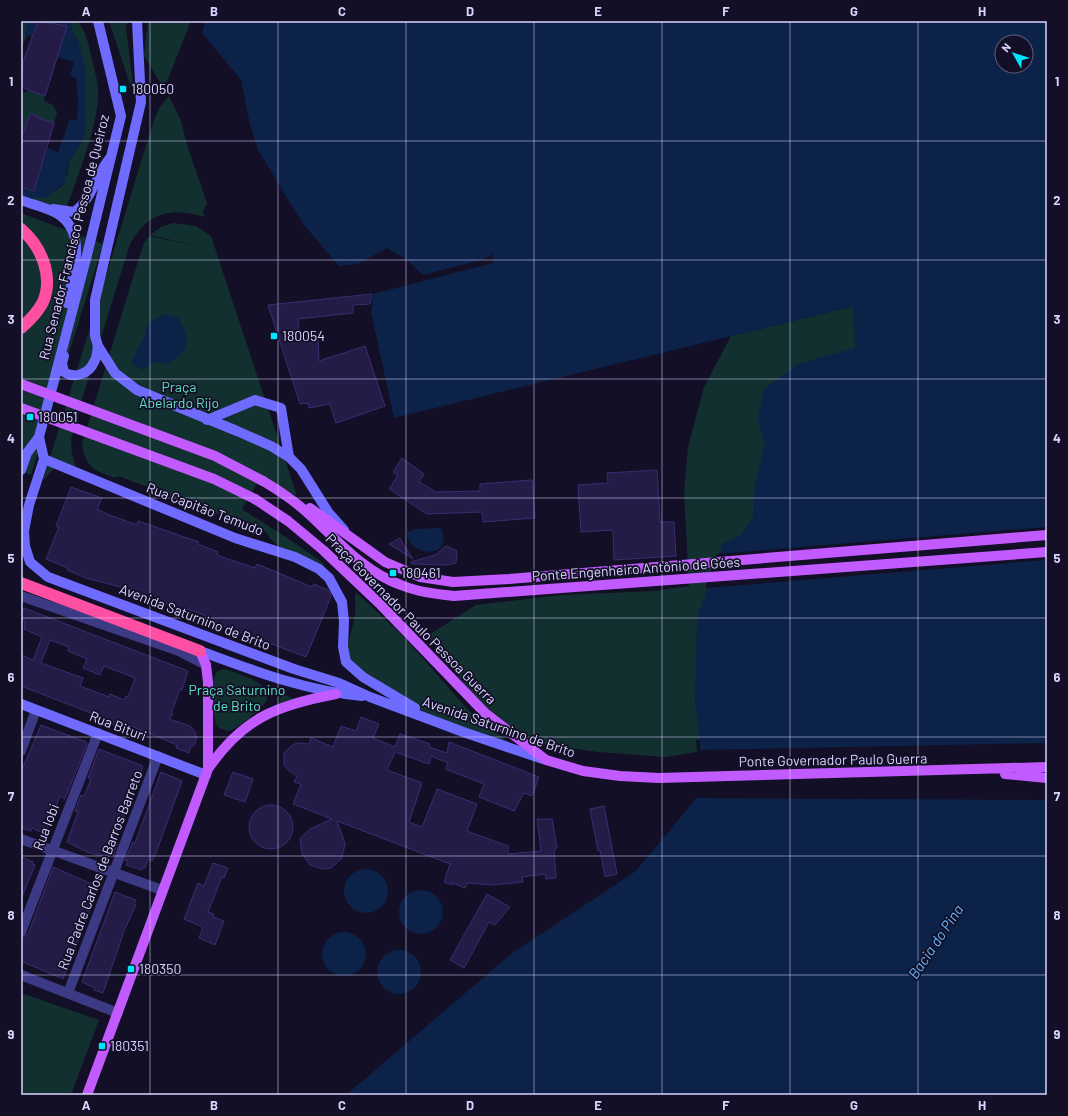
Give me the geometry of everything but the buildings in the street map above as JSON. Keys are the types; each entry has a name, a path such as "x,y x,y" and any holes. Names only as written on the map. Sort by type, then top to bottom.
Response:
{"highway":[{"path":"21,229 32,238 44,260 47,278 43,301 32,318 21,328"},
{"path":"21,583 200,650"}],"main road":[{"name":"Rua Senador Francisco Pessoa de Queiroz","path":"39,437 121,116 98,21"},
{"path":"137,21 141,102 95,300 95,336 98,346 114,373 137,390 271,446 289,457 301,469 328,512 345,532"},
{"path":"31,204 74,212 83,206 101,168 112,155"},
{"path":"21,200 60,215 74,230 76,252 67,303 67,344 62,368 68,375 79,375 90,369 95,362 98,346"},
{"name":"Ponte Engenheiro Antônio de Góes","path":"21,384 215,456 264,480 289,497 354,558 380,575 400,585 426,593 454,596 507,593 658,580 1047,552"},
{"path":"207,420 255,400 281,408 289,457"},
{"name":"Rua Capitão Temudo","path":"21,408 214,479 255,499"},
{"path":"21,470 24,452 39,437"},
{"path":"39,437 44,458"},
{"name":"Rua Capitão Temudo","path":"44,458 235,538 295,557 319,569 329,578 342,602 344,621 343,647 346,662 362,677 438,722"},
{"name":"Avenida Saturnino de Brito","path":"44,458 29,505 24,531 25,546 30,562 48,577 294,669 339,683 370,697 438,722 546,760 584,771 620,776"},
{"name":"Ponte Engenheiro Antônio de Góes","path":"289,497 299,500 334,526 345,532 364,549 385,562 420,577 453,582 509,580 658,566 1047,535"},
{"name":"Praça Governador Paulo Pessoa Guerra","path":"255,499 288,522 323,550 379,603 484,713 546,760"},
{"path":"200,650 206,665 208,682 207,772"},
{"name":"Avenida Saturnino de Brito","path":"200,650 265,675 336,694 370,697"},
{"path":"87,1095 207,772 220,751 244,727 279,709 306,700 336,694"},
{"name":"Rua Bituri","path":"21,704 158,756 207,772"},
{"name":"Ponte Governador Paulo Guerra","path":"620,776 659,778 970,771 1047,767"},
{"path":"970,771 1047,778"}],"street":[{"path":"21,596 179,651 206,665"},
{"path":"21,751 36,710"},
{"name":"Rua Iobi","path":"21,932 98,733"},
{"name":"Rua Padre Carlos de Barros Barreto","path":"68,993 158,756"},
{"path":"21,839 162,890"},
{"path":"21,975 118,1013"}],"green space":[{"path":"24,21 29,21 25,34 27,35 21,50 21,29"},
{"path":"69,21 77,21 85,33 98,91 95,121 91,138 63,218 21,198 45,198 62,186 68,173 69,162 83,139 86,125 78,41 73,34"},
{"path":"109,21 128,21 126,28 133,84 130,84"},
{"path":"148,21 191,21 164,89 144,56"},
{"path":"28,89 45,96 44,101 53,105 57,113 54,123 30,114 22,135 21,91 27,93"},
{"path":"169,96 181,121 188,148 207,203 203,211 205,217 182,212 162,214 145,224 130,244 81,402 71,440 72,455 76,466 54,469 43,480 154,120 160,107"},
{"path":"21,213 103,244 31,475 21,471"},
{"name":"Praça Abelardo Rijo","path":"173,223 196,226 211,236 297,496 261,477 242,509 323,563 323,567 292,554 271,539 266,532 118,476 115,478 102,473 92,467 86,459 82,444 143,245 149,236 197,246 150,235 161,227"},
{"path":"854,306 855,348 702,791 700,740 696,740 697,752 665,757 598,752 546,745 519,732 492,714 473,695 427,636 476,605 561,595 654,591 689,586 684,492 688,447 704,387 731,336"},
{"path":"357,593 405,638 469,711 509,743 425,712 376,689 359,679 351,672 348,666 347,652 355,616 355,594"},
{"name":"Praça Saturnino de Brito","path":"225,669 253,680 261,685 266,690 267,697 264,705 254,714 238,726 228,731 219,728 216,724 212,699 215,675 218,671"},
{"path":"282,694 293,698 278,706"},
{"path":"21,993 99,1020 71,1095 21,1095"}],"water":[{"path":"29,21 38,21 31,37 25,34"},
{"path":"69,21 73,34 80,45 86,76 86,125 83,139 69,162 65,183 45,198 21,198 21,187 34,192 47,148 58,152 70,119 77,121 78,101 76,78 70,76 74,62 57,57 67,26 50,22"},
{"name":"Bacia do Pina","path":"205,21 1047,21 1047,1095 346,1095 511,954 636,871 702,791 700,740 695,703 697,619 722,544 741,535 753,516 754,491 765,443 758,422 763,390 798,364 855,348 854,306 394,418 371,312 373,294 493,263 493,254 485,259 423,275 407,260 387,248 358,264 339,266 303,224 258,150 250,125 241,80 202,33"},
{"path":"166,314 177,317 182,325 186,338 184,349 180,355 166,364 153,362 143,370 133,365 132,360 143,339 146,328 153,320"},
{"path":"441,528 444,539 442,546 429,552 414,547 409,540 407,532 415,529"},
{"path":"366,869 378,873 384,879 388,891 384,903 378,909 366,913 354,909 348,903 344,891 348,879 354,873"},
{"path":"421,890 433,894 439,900 443,912 439,924 433,930 421,934 409,930 403,924 399,912 403,900 409,894"},
{"path":"344,932 356,936 362,942 366,954 362,966 356,972 344,976 332,972 326,966 322,954 326,942 332,936"},
{"path":"399,950 411,954 417,960 421,972 417,984 411,990 399,994 387,990 381,984 377,972 381,960 387,954"}],"pier":[{"path":"1047,527 1047,560 705,588 717,554"},
{"path":"1047,743 1047,800 693,798 700,790 698,750"}],"place":[{"name":"180050","path":"123,89"},
{"name":"180054","path":"274,336"},
{"name":"180051","path":"30,417"},
{"name":"180461","path":"393,573"},
{"name":"180350","path":"131,969"},
{"name":"180351","path":"102,1046"}]}
